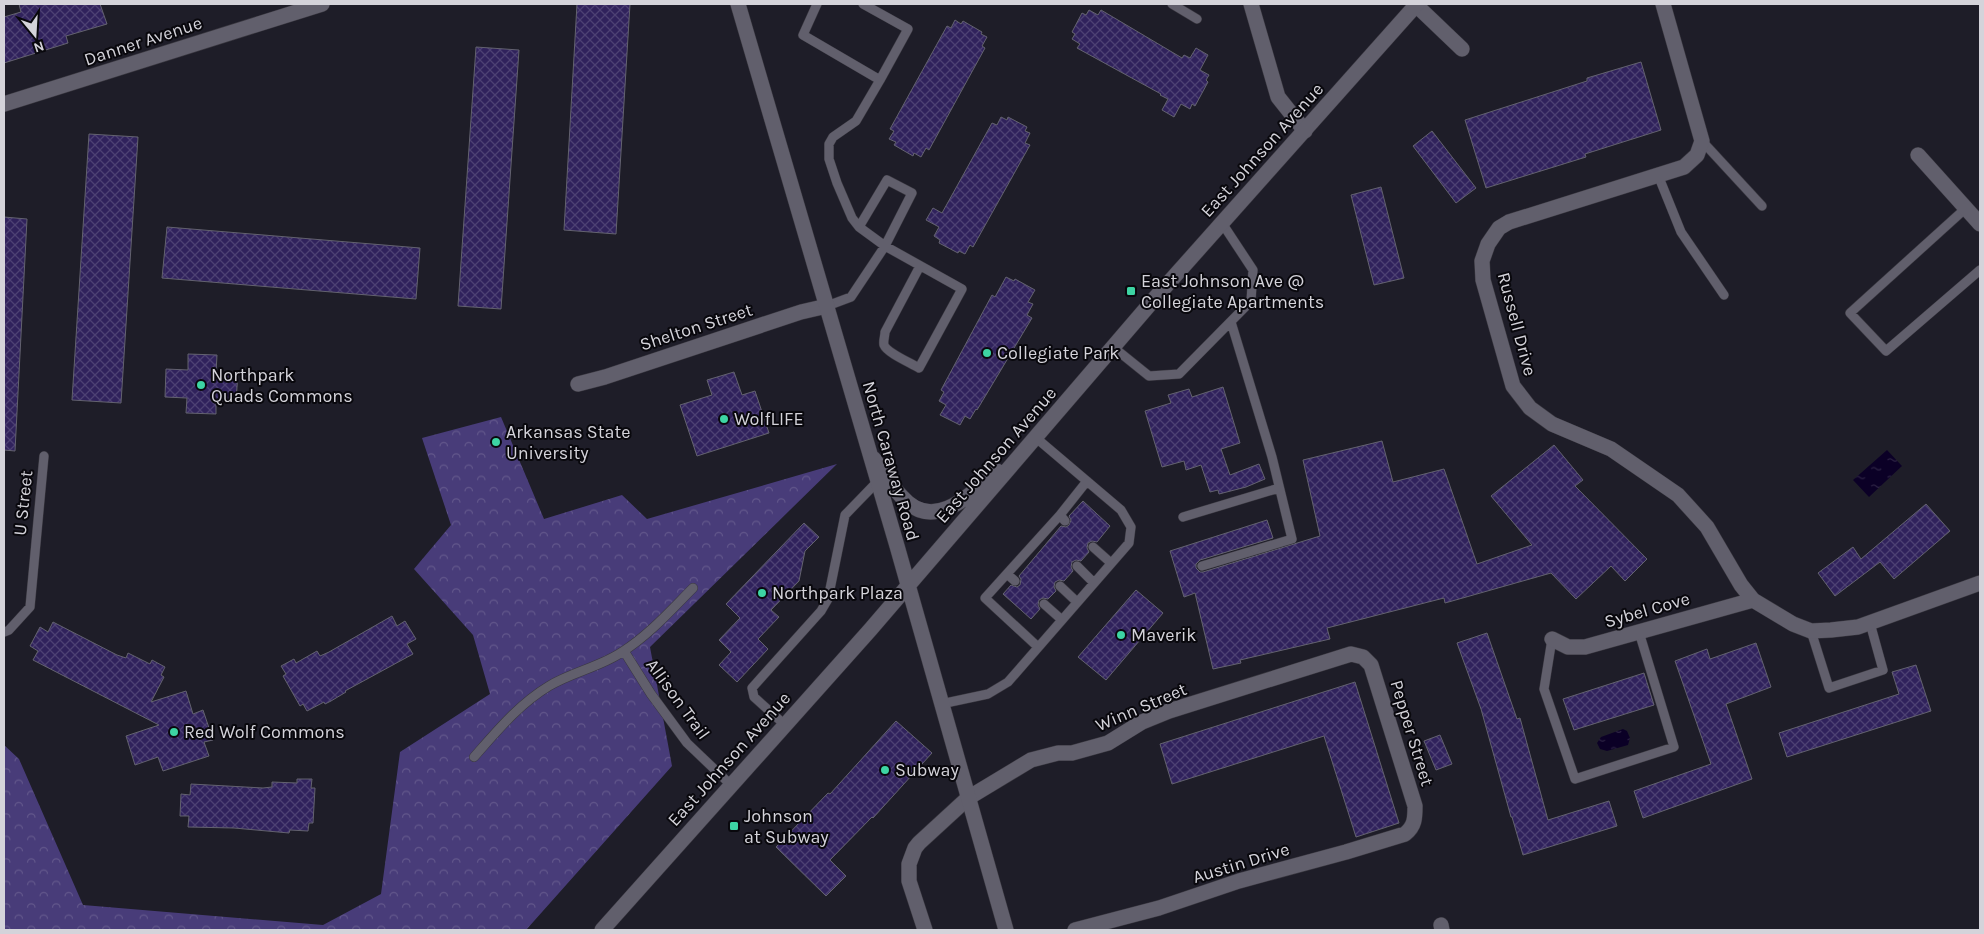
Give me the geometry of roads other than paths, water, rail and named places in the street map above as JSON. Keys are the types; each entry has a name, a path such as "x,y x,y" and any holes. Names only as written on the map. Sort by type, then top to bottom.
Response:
{"street":[{"name":"Danner Avenue","path":"4,104 322,4"},
{"name":"North Caraway Road","path":"738,4 827,306 1006,930"},
{"path":"1251,4 1278,97 1305,131"},
{"path":"1663,4 1702,141"},
{"path":"1417,5 1462,49"},
{"name":"East Johnson Avenue","path":"602,930 907,587 1222,223 1417,5"},
{"name":"Russell Drive","path":"1702,141 1697,155 1689,164 1509,222 1500,228 1488,244 1482,261 1482,280 1513,386 1530,408 1552,424 1611,449 1678,495 1707,527 1741,585 1753,600"},
{"path":"1918,154 1980,224"},
{"name":"Shelton Street","path":"578,384 605,377 801,312 827,306"},
{"path":"867,449 902,498 919,509 939,511 960,503 1036,437"},
{"path":"1753,600 1793,624 1811,631 1858,627 1980,583"},
{"name":"Sybel Cove","path":"1552,638 1568,647 1585,648 1753,600"},
{"name":"Winn Street","path":"925,930 909,881 909,864 919,843 968,798 1031,760 1058,753 1072,753 1108,743 1142,722 1169,711 1351,654 1363,657"},
{"name":"Pepper Street","path":"1363,657 1371,665 1415,806 1414,824"},
{"name":"Austin Drive","path":"1075,930 1159,908 1239,881 1354,850 1405,834 1414,824"}],"lane":[{"path":"817,4 803,35 880,80"},
{"path":"863,4 908,30 856,121 834,137 829,144 829,159 852,218 859,228 884,246 962,289 919,368 890,351 884,345 884,341 886,332 920,266"},
{"path":"1172,4 1197,20"},
{"path":"1702,141 1762,206"},
{"path":"1658,175 1681,232 1724,295"},
{"path":"827,306 850,297 884,246 912,193 887,180 859,228"},
{"path":"1966,208 1850,313 1886,351 1980,270"},
{"path":"1113,347 1149,376 1179,374 1252,301 1253,270 1222,223"},
{"path":"1202,566 1292,539 1280,488 1231,322"},
{"path":"941,704 988,694 1008,682 1128,543 1132,527 1121,510 1036,437"},
{"name":"U Street","path":"4,632 9,630 30,607 44,456"},
{"path":"1038,647 985,598 1007,574 1028,558 1062,518 1088,481"},
{"path":"785,725 754,697 752,688 822,611 828,599 845,515 877,482"},
{"path":"1183,517 1280,488"},
{"path":"1093,547 1111,563"},
{"path":"1077,566 1094,583"},
{"path":"1007,574 1015,581"},
{"path":"1060,586 1077,602"},
{"name":"Allison Trail","path":"474,757 520,707 549,686 575,673 608,661 624,651 656,624 693,588"},
{"path":"1044,604 1062,620"},
{"path":"1811,631 1829,688 1884,670 1870,623"},
{"path":"1552,638 1544,689 1574,779 1674,747 1639,632"},
{"name":"Allison Trail","path":"624,651 651,694 687,743 731,785"}],"water":[{"path":"1887,450 1902,466 1869,497 1853,480"},
{"path":"1623,729 1627,731 1630,738 1628,745 1607,751 1600,749 1597,743 1601,737"}],"place":[{"name":"East Johnson Ave @ Collegiate Apartments","path":"1131,291"},
{"name":"Collegiate Park","path":"987,353"},
{"name":"Northpark Quads Commons","path":"201,385"},
{"name":"WolfLIFE","path":"724,419"},
{"name":"Arkansas State University","path":"496,442"},
{"name":"Northpark Plaza","path":"762,593"},
{"name":"Maverik","path":"1121,635"},
{"name":"Red Wolf Commons","path":"174,732"},
{"name":"Subway","path":"885,770"},
{"name":"Johnson at Subway","path":"734,826"}]}
